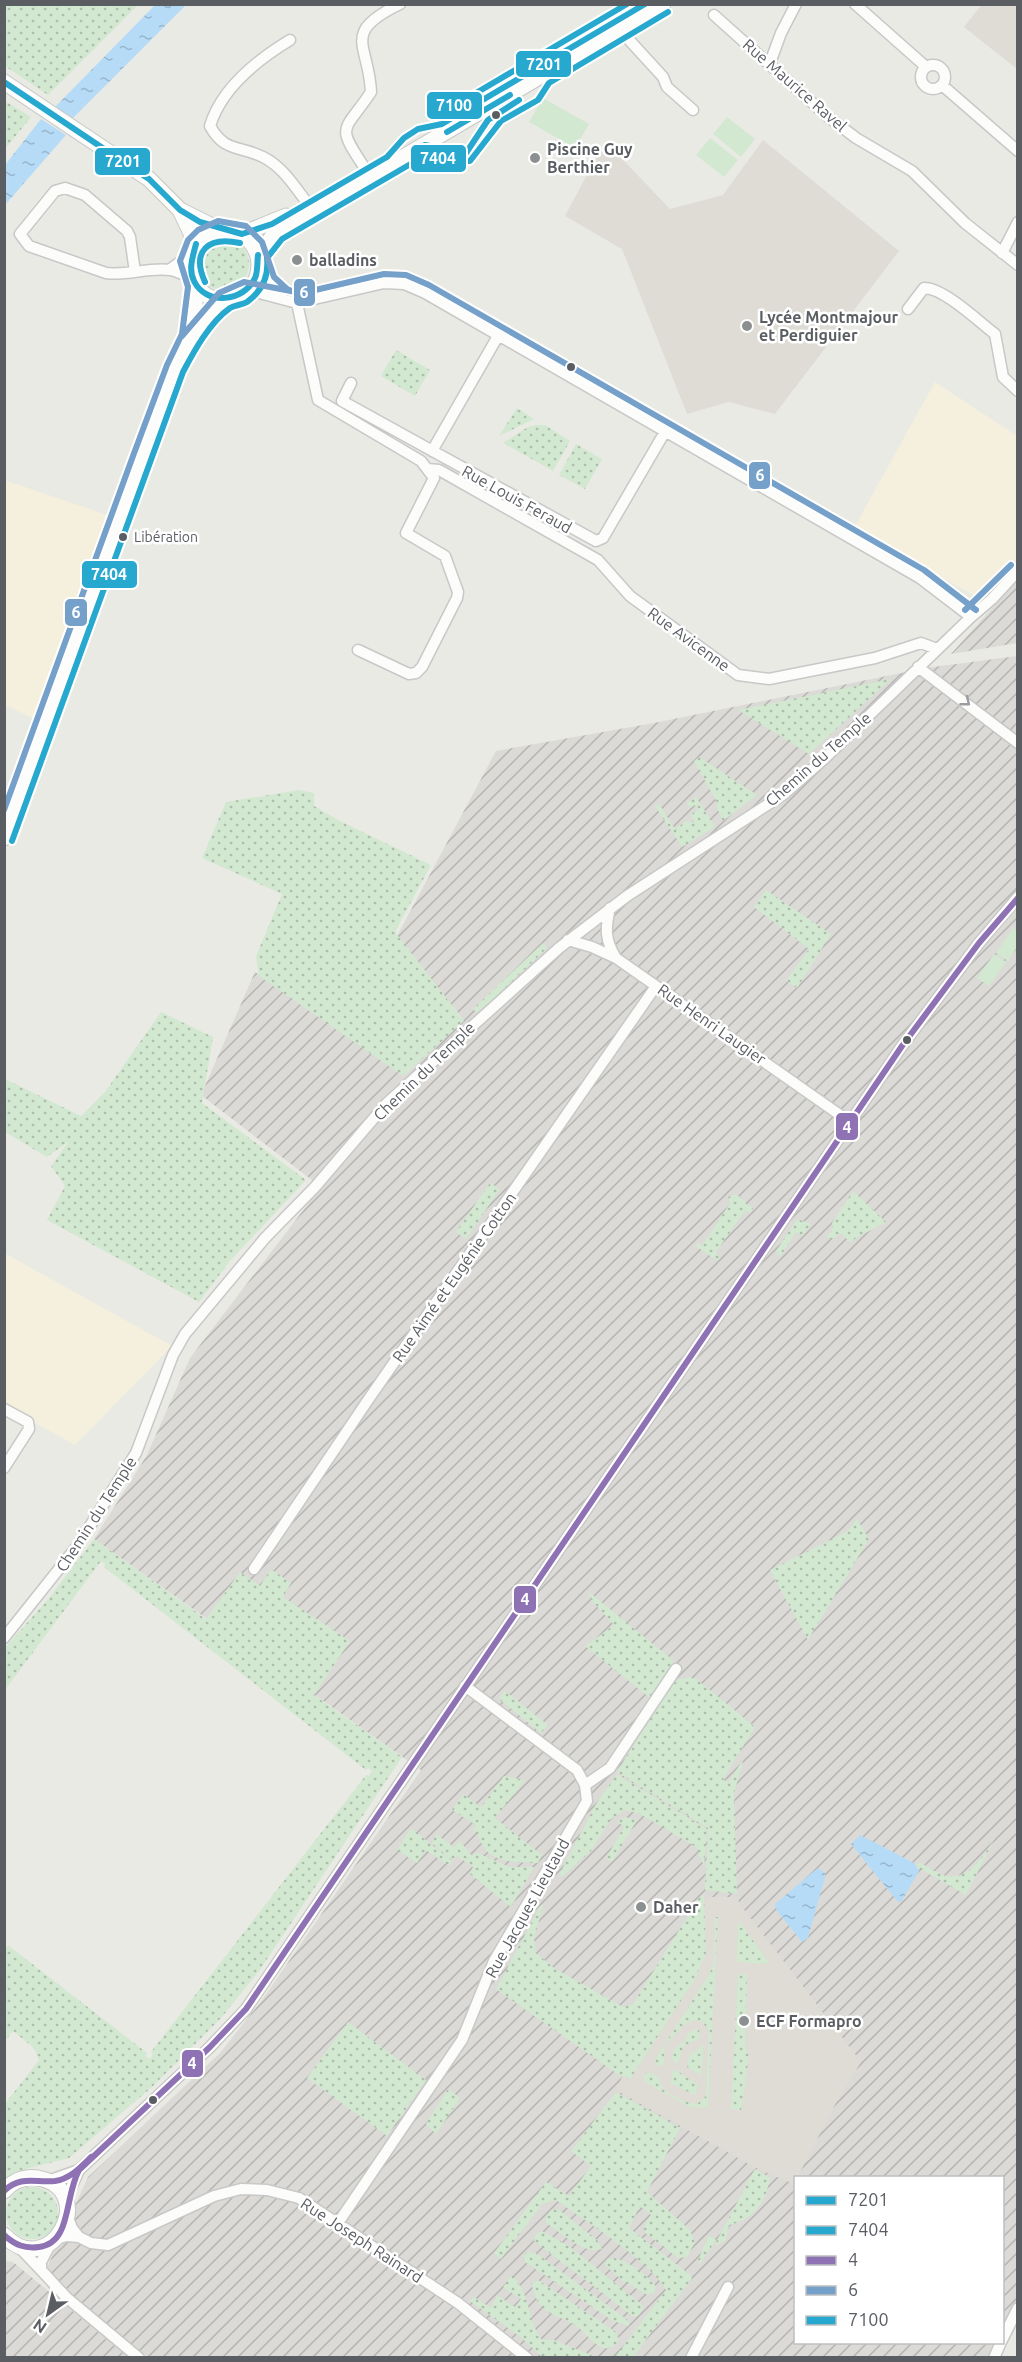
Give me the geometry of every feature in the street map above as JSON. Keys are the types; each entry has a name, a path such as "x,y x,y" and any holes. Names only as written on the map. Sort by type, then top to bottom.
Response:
{"main road":[{"path":"4,838 9,808 20,794 175,368 191,337 225,300 248,290 258,275 259,261 276,232 347,187 382,170 538,78 646,4"},
{"path":"347,187 365,175 366,170 509,85 617,25 663,4"},
{"path":"509,85 514,87 531,77 538,78"},
{"path":"4,82 149,179 180,210 220,230 242,234 312,208"},
{"path":"489,107 492,100 508,90 509,85"},
{"path":"438,127 446,127 459,119 465,121"},
{"path":"366,170 376,168 382,170"},
{"path":"180,210 194,249"},
{"path":"191,337 195,283 189,262 194,249 203,237 220,230"},
{"path":"242,234 249,240 259,261"},
{"path":"195,283 205,293 225,300"},
{"path":"4,2191 23,2179 31,2177 48,2181 58,2189 67,2211 64,2228 54,2241 37,2248 9,2241"}],"street":[{"path":"366,170 350,146 345,131 348,120 371,92 361,40 364,30 374,18 400,4"},
{"path":"770,63 781,33 796,4"},
{"path":"855,4 925,66"},
{"name":"Rue Maurice Ravel","path":"714,15 827,116 856,138 912,171 965,223 1017,265"},
{"path":"617,25 659,72 667,87 693,110"},
{"path":"290,40 265,55 240,80 215,107 210,126 217,139 231,148 263,157 277,166 312,208"},
{"path":"933,64 941,67 945,73 942,85 931,89 924,85 921,73 925,66 933,64"},
{"path":"942,85 1017,151"},
{"path":"135,272 127,231 79,192 65,188 55,191 20,234 29,246 106,273 135,272 169,270 195,283"},
{"path":"1002,253 1017,222"},
{"path":"169,270 194,249"},
{"path":"259,261 266,282 282,297"},
{"path":"248,290 282,297 297,303 384,283 404,284 425,293 920,578 971,617"},
{"path":"908,309 924,288 932,288 949,299 995,334 1003,377 1017,391"},
{"name":"Rue Avicenne","path":"297,303 318,400 422,460 427,469 438,470 598,560 630,596 738,675 769,679 875,658 921,643 937,649"},
{"path":"432,451 498,336"},
{"name":"Rue Louis Feraud","path":"351,383 342,400 596,541 603,538 666,430"},
{"path":"358,650 408,674 416,673 422,667 457,598 458,592 445,556 406,533 434,478 427,469"},
{"name":"Chemin du Temple","path":"4,1638 78,1545 130,1462 173,1355 185,1334 222,1288 386,1104 568,940 610,908 784,794 992,599 1017,571"},
{"path":"918,667 1017,742"},
{"path":"4,799 20,794"},
{"path":"79,2236 72,2228 67,2211 69,2192 79,2170 210,2047 246,2009 850,1122 953,976 1017,897"},
{"path":"610,908 606,926 607,943 616,958"},
{"name":"Rue Henri Laugier","path":"568,940 592,947 616,958 850,1122"},
{"name":"Rue Aimé et Eugénie Cotton","path":"254,1569 368,1400 656,986"},
{"path":"4,1409 28,1422 29,1429 4,1468"},
{"path":"465,1686 577,1770 585,1785 610,1768 676,1669"},
{"name":"Rue Jacques Lieutaud","path":"338,2223 462,2040 494,1961 587,1801 585,1785"},
{"path":"48,2181 79,2170"},
{"name":"Rue Joseph Rainard","path":"79,2236 91,2243 108,2245 214,2196 241,2189 267,2190 299,2198 458,2303 527,2358"},
{"path":"41,2270 41,2262 54,2241 67,2236 79,2236"},
{"path":"9,2241 66,2297 139,2358"},
{"path":"691,2358 728,2287"},
{"path":"1004,2337 1017,2308"},
{"path":"994,2358 1001,2344"}],"shaded area":[{"path":"982,4 1017,5 1017,69 964,27"},
{"name":"Lycée Montmajour et Perdiguier","path":"763,140 899,251 775,414 729,402 687,414 622,249 565,216 605,141 670,209 723,195"},
{"path":"935,382 1017,436 1017,559 985,595 975,596 854,528"},
{"path":"4,480 107,515 37,720 5,705"},
{"path":"1017,580 1017,643 951,654"},
{"path":"1017,656 1018,2321 1001,2357 148,2357 44,2274 88,2177 220,2053 262,2000 421,1770 94,1539 147,1455 190,1358 321,1187 201,1095 255,972 406,1074 462,1018 397,936 496,751 654,723 926,668"},
{"path":"4,1253 172,1346 75,1445 5,1406"},
{"name":"ECF Formapro","path":"711,1897 738,1897 739,1903 861,2062 838,2099 798,2176 794,2176 794,2184 756,2168 616,2090 703,1902"},
{"path":"5,2261 13,2262 128,2357 5,2357"}],"green space":[{"path":"4,5 138,5 48,95 5,66"},
{"path":"543,98 589,124 575,148 529,122"},
{"path":"5,101 31,117 5,149"},
{"path":"727,117 755,139 741,157 713,134"},
{"path":"710,138 738,160 724,177 696,155"},
{"path":"218,238 228,238 242,245 249,264 242,283 228,290 218,290 208,286 201,279 197,269 197,259 201,249 208,242"},
{"path":"396,350 430,370 415,396 381,376"},
{"path":"517,408 534,419 499,436"},
{"path":"545,425 570,441 553,471 503,443 528,427"},
{"path":"576,444 602,459 585,489 559,475"},
{"path":"891,679 809,754 738,710"},
{"path":"699,757 757,795 723,821 716,806 718,804 694,761"},
{"path":"299,790 314,793 314,806 340,821 431,865 395,932 464,1021 403,1076 259,976 256,956 282,894 202,858 226,802"},
{"path":"696,797 715,827 682,847 655,806 659,804 675,829 688,820 690,823 694,821 690,815 698,810 695,805 690,808 687,803"},
{"path":"766,890 831,934 797,988 786,981 809,949 754,907"},
{"path":"1013,928 1017,931 1017,947 1008,961 996,953"},
{"path":"543,943 547,948 478,1014 473,1009"},
{"path":"994,954 1006,962 989,986 977,978"},
{"path":"161,1012 213,1037 202,1103 306,1180 230,1261 199,1302 47,1220 65,1186 51,1166 69,1141 47,1157 5,1132 5,1079 81,1116 105,1092"},
{"path":"490,1183 500,1189 466,1239 456,1232"},
{"path":"853,1191 886,1222 849,1242 842,1233 830,1240 827,1235 832,1232 832,1223"},
{"path":"736,1194 753,1208 751,1212 745,1211 716,1252 720,1259 716,1260 696,1246 698,1242 702,1246 730,1203 728,1197"},
{"path":"797,1219 811,1224 802,1236 796,1232 780,1257 776,1251"},
{"path":"857,1519 869,1539 808,1640 770,1570 848,1531"},
{"path":"94,1539 206,1619 240,1572 260,1586 271,1569 291,1583 283,1597 350,1641 314,1695 402,1757 259,1971 221,2018 152,2087 69,2158 17,2171 5,2179 5,2104 39,2060 34,2048 13,2031 5,2041 5,1947 9,1946 147,2053 145,2056 150,2059 153,2054 151,2052 366,1775 369,1776 372,1771 368,1768 366,1770 104,1567 105,1564 101,1561 5,1690 5,1648 49,1598"},
{"path":"589,1592 674,1661 650,1698 585,1646 614,1625 592,1601"},
{"path":"694,1677 755,1727 723,1779 728,1783 744,1758 734,1793 737,1894 705,1890 708,1828 617,1772 674,1680"},
{"path":"505,1691 548,1725 541,1733 499,1699"},
{"path":"617,1774 707,1829 704,1866 696,1847 640,1814 625,1810 611,1819 591,1851 563,1876 559,1875 596,1804"},
{"path":"504,1776 525,1780 495,1818 542,1855 538,1863 508,1861 493,1856 483,1846 473,1830 476,1825 452,1810 463,1794 481,1807"},
{"path":"625,1817 637,1820 612,1862 606,1858 624,1827 617,1821"},
{"path":"411,1828 452,1861 449,1866 426,1850 417,1863 397,1850"},
{"path":"436,1834 454,1847 460,1841 472,1856 477,1853 510,1867 534,1867 511,1907 470,1874 473,1867 457,1856 452,1860 432,1843"},
{"path":"996,1836 966,1895 917,1867 916,1864 921,1863 946,1876 963,1874 976,1864"},
{"path":"704,1895 706,1953 695,1979 630,2079 619,2075 496,1989 541,1905 543,1906 534,1939 536,1953 554,1968 623,2007 633,2004 699,1898"},
{"path":"715,1917 718,1917 708,2108 689,2107 647,2083 643,2077 647,2072 659,2077 662,2089 688,2102 697,2104 706,2096 709,2030 700,2020 687,2022 664,2046 664,2065 658,2066 654,2061 710,1973 714,1961"},
{"path":"738,1923 741,1924 770,1964 737,1962"},
{"path":"738,1974 747,1974 745,2046 749,2056 741,2110 731,2109"},
{"path":"348,2022 426,2080 387,2136 307,2078"},
{"path":"699,2030 700,2038 684,2046 678,2062 675,2063 672,2058 674,2049 685,2041 689,2032"},
{"path":"704,2045 701,2076 687,2067 690,2054"},
{"path":"676,2070 698,2085 695,2095 670,2083 673,2071"},
{"path":"448,2089 460,2098 436,2134 426,2124"},
{"path":"616,2092 680,2128 647,2192 690,2230 695,2242 687,2257 678,2258 644,2232 644,2226 651,2215 640,2206 629,2228 693,2277 633,2357 615,2357 666,2290 646,2267 616,2242 556,2200 542,2204 501,2259 494,2253 546,2182 569,2196 591,2166 571,2151"},
{"path":"755,2169 770,2178 761,2203 745,2219 729,2225 726,2240 714,2246"},
{"path":"27,2187 37,2187 46,2191 54,2199 58,2213 54,2227 46,2235 37,2239 27,2239 18,2235 10,2227 6,2218 6,2208 10,2199 18,2191"},
{"path":"558,2209 597,2240 602,2249 587,2249 580,2246 546,2223 546,2217 551,2210"},
{"path":"542,2231 569,2246 641,2304 643,2308 639,2315 634,2317 534,2241 536,2234"},
{"path":"709,2235 716,2240 700,2264 698,2260"},
{"path":"528,2252 536,2253 629,2321 629,2326 613,2321 525,2262 524,2255"},
{"path":"614,2258 642,2272 655,2285 655,2292 648,2295 623,2281 605,2265 607,2259"},
{"path":"512,2275 527,2300 537,2332 542,2340 554,2340 596,2357 542,2357 522,2338 470,2301 474,2297 491,2308 497,2295 515,2307 521,2299 503,2287"},
{"path":"538,2280 616,2332 619,2340 614,2346 603,2348 578,2327 545,2309 538,2301 531,2284"}],"water":[{"path":"155,5 186,5 73,118 55,107"},
{"path":"41,119 66,135 5,205 5,165"},
{"path":"860,1835 914,1863 919,1871 901,1902 898,1902 851,1844"},
{"path":"818,1868 825,1873 825,1877 808,1938 802,1942 777,1911 775,1904"}],"transit line":[{"name":"7100","path":"437,116 627,4"},
{"name":"7201","path":"442,124 645,4"},
{"name":"7404","path":"12,841 183,372 209,329 230,308 247,302 257,293 266,277 267,258 282,239 426,155 454,162 470,161 501,121 538,100 549,83 668,12"},
{"name":"7201","path":"4,82 149,179 180,210 200,222 242,234"},
{"name":"7404","path":"447,132 510,95"},
{"name":"7201","path":"425,145 466,153 488,120 519,100"},
{"name":"7201","path":"242,234 272,224 387,157 404,138 418,129 442,124"},
{"name":"6","path":"4,810 167,365 182,334 188,287 180,261 188,240 198,230 218,221 246,226 262,242 274,277 287,289 298,294 384,274 406,275 429,285 924,570 976,610"},
{"name":"7404","path":"205,282 200,262 205,248 219,242 240,243"},
{"name":"7201","path":"196,244 192,276 200,289 216,297 234,296 250,286 256,276 258,255"},
{"name":"6","path":"182,336 219,293 244,282 296,292"},
{"name":"6","path":"965,610 1011,565"},
{"name":"4","path":"4,2235 16,2244 25,2247 50,2244 62,2228 79,2170 210,2047 246,2009 902,1046 979,943 1018,898"},
{"name":"4","path":"4,2191 22,2181 55,2181 66,2178 91,2157"}],"place":[{"name":"Piscine Guy Berthier","path":"535,158"},
{"name":"balladins","path":"297,260"},
{"name":"Lycée Montmajour et Perdiguier","path":"747,326"},
{"name":"Libération","path":"123,537"},
{"name":"Daher","path":"641,1907"},
{"name":"ECF Formapro","path":"744,2021"}]}
